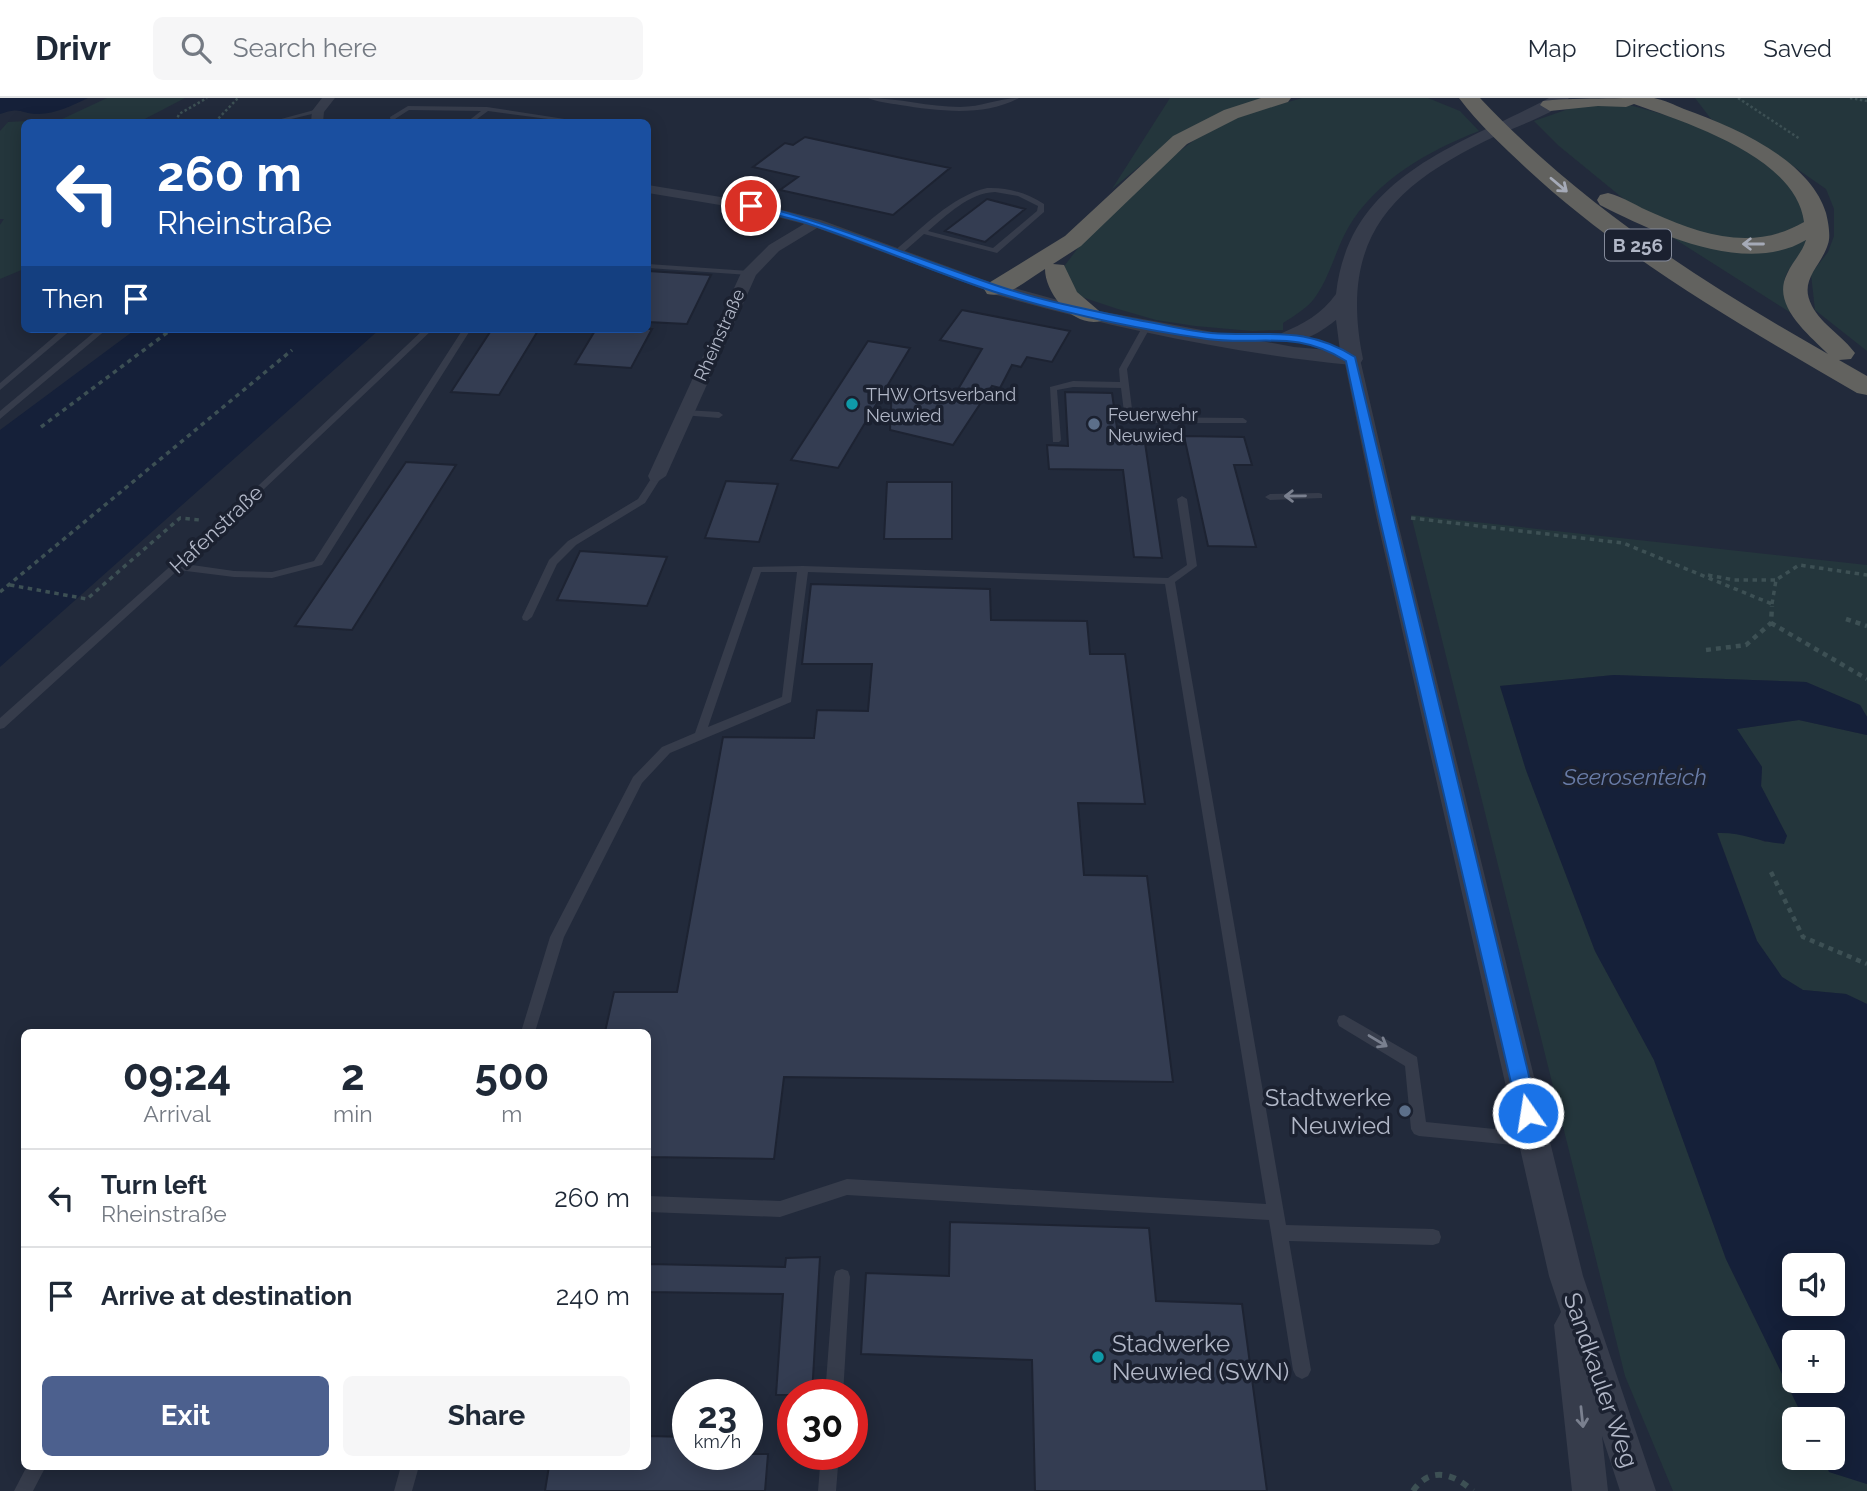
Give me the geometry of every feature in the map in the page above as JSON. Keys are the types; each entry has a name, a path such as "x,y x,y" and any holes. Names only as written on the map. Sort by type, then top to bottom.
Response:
{"highway":[{"path":"996,289 1073,241 1180,140 1231,114 1281,98"},
{"path":"1555,101 1625,99 1669,111 1740,141 1782,169 1809,197 1817,214 1817,246 1794,279 1793,290 1799,306 1842,353"},
{"name":"B 256","path":"1460,100 1517,136 1687,259 1867,367"},
{"name":"B 256","path":"1499,105 1517,136 1570,194 1680,274 1778,337 1867,387"},
{"path":"1597,195 1662,227 1722,243 1756,245 1779,242 1797,238 1816,225"},
{"path":"996,289 1031,286 1045,279 1056,270 1073,241"},
{"path":"1056,270 1057,282 1064,294 1092,316"}],"street":[{"path":"317,117 329,98"},
{"name":"Sandkauler Weg","path":"1555,101 1444,155 1402,183 1384,200 1357,244 1349,265 1344,297 1352,359 1386,516 1566,1276 1639,1489"},
{"path":"651,189 751,206 816,223 996,289 1092,316 1294,353 1352,359"},
{"name":"Rheinstraße","path":"657,476 749,273 774,248 816,223"},
{"path":"1289,337 1323,322 1344,297"},
{"path":"1210,336 1289,337 1330,346 1352,359"},
{"name":"Sandkauler Weg","path":"1566,1276 1590,1491"}],"lane":[{"path":"871,98 935,109 966,108 1016,98"},
{"path":"392,119 408,108 487,110 558,119"},
{"path":"474,119 487,110"},
{"path":"299,119 317,117"},
{"path":"897,253 924,232 981,192 995,190 1035,200 1042,205 1040,212 994,251 924,232"},
{"path":"651,266 749,273"},
{"path":"1147,326 1123,369 1129,420 1243,421"},
{"path":"0,387 63,333"},
{"path":"0,416 98,333"},
{"name":"Hafenstraße","path":"0,725 425,333"},
{"path":"175,566 234,574 272,575 318,563 464,333"},
{"path":"1056,440 1054,389 1073,384 1124,385"},
{"path":"685,414 719,415"},
{"path":"527,617 552,562 572,543 642,501 657,476"},
{"path":"1270,497 1319,496"},
{"path":"699,735 757,569 1170,581 1192,566 1182,499"},
{"path":"529,1029 557,937 637,780 666,750 787,699 803,569"},
{"path":"1170,581 1302,1370"},
{"path":"1344,1021 1412,1062 1419,1129 1534,1140"},
{"path":"651,1204 780,1209 847,1188 1275,1212"},
{"path":"1279,1233 1433,1237"},
{"path":"835,1379 842,1277"},
{"path":"23,1491 35,1470"},
{"path":"403,1491 409,1470"},
{"path":"827,1491 829,1470"}],"path":[{"path":"177,119 179,114 207,98"},
{"path":"218,119 238,98"},
{"path":"1738,98 1800,139"},
{"path":"1850,98 1867,101"},
{"path":"41,426 167,333"},
{"path":"0,592 292,350"},
{"path":"1386,516 1623,543 1772,604"},
{"path":"9,585 88,598 180,517 197,520"},
{"path":"1698,573 1734,580 1776,580 1799,565 1867,575"},
{"path":"1706,650 1746,645 1771,623 1776,580"},
{"path":"1846,619 1867,626"},
{"path":"1771,623 1866,676"},
{"path":"1771,872 1803,937 1867,964"},
{"path":"1413,1491 1425,1476 1437,1473 1448,1474 1473,1491"}],"shaded area":[{"path":"107,98 185,98 145,119 62,119"},
{"path":"1170,98 1266,98 1223,111 1175,137 1112,189"},
{"path":"1302,98 1428,98 1460,111 1479,131 1423,158 1388,181 1373,195 1348,228 1316,296 1305,308 1283,323 1283,330 1252,331 1156,320 1082,297 1070,290 1062,269 1081,244 1168,160 1193,141 1239,116"},
{"path":"1695,98 1867,98 1867,351 1815,310 1811,274 1828,252 1834,236 1834,209 1826,189 1774,153 1711,119"},
{"path":"1619,103 1700,128 1760,158 1783,177 1799,199 1804,222 1796,230 1747,241 1684,231 1625,200 1559,146 1534,121 1577,106"},
{"path":"21,121 21,270 0,279 0,225 4,219 0,219 0,131 8,122"},
{"path":"1662,231 1698,241 1811,241 1788,270 1785,278 1786,294 1799,318"},
{"path":"1411,515 1867,565 1867,717 1860,705 1806,682 1614,675 1500,686 1526,770 1595,951 1654,1060 1726,1259 1782,1374 1782,1393 1791,1393 1798,1407 1782,1407 1782,1470 1829,1470 1867,1484 1867,1491 1673,1491 1625,1376"},
{"path":"1799,720 1867,735 1867,1004 1846,994 1803,990 1782,977 1757,941 1717,832 1747,834 1765,842 1787,836 1761,786 1762,767 1736,729"}],"water":[{"path":"0,98 88,98 51,112 33,114 17,110 0,114"},
{"path":"131,333 376,333 0,667 0,430"},
{"name":"Seerosenteich","path":"1614,675 1806,682 1860,705 1867,717 1867,735 1799,720 1737,729 1762,767 1761,786 1787,836 1784,844 1717,833 1757,941 1782,977 1803,990 1846,994 1867,1004 1867,1484 1828,1470 1845,1470 1845,1407 1798,1407 1791,1393 1845,1393 1845,1330 1782,1330 1782,1374 1726,1259 1654,1060 1595,951 1526,770 1500,686"}],"building":[{"path":"805,137 950,168 893,215 780,190 798,177 753,167 785,143 793,145"},
{"path":"987,199 1025,209 985,242 945,231"},
{"path":"651,271 711,275 687,324 651,322"},
{"path":"962,310 1070,331 1052,362 1027,357 1021,367 1012,365 1000,388 992,386 953,445 890,430 892,387 951,401 982,349 940,340"},
{"path":"489,333 537,333 499,395 451,392"},
{"path":"594,333 650,333 631,368 575,364"},
{"name":"THW Ortsverband Neuwied","path":"868,341 910,348 838,468 791,460"},
{"name":"Feuerwehr Neuwied","path":"1065,392 1112,393 1118,435 1144,436 1162,558 1134,557 1123,470 1049,469 1047,445 1068,446"},
{"path":"1184,436 1244,437 1252,465 1234,465 1256,547 1208,546"},
{"path":"406,462 456,465 352,630 295,626"},
{"path":"726,481 778,484 759,542 705,538"},
{"path":"887,482 952,482 952,539 884,539"},
{"path":"580,551 667,557 647,606 557,600"},
{"path":"811,584 990,589 991,620 1087,621 1090,654 1125,654 1145,804 1078,803 1084,875 1147,876 1173,1082 784,1077 774,1159 651,1157 651,1029 606,1029 614,992 677,992 723,737 814,738 817,710 868,711 872,664 802,664"},
{"name":"Stadwerke Neuwied (SWN)","path":"950,1222 1149,1228 1156,1301 1242,1304 1267,1491 1035,1491 1032,1360 861,1354 866,1273 949,1276"},
{"path":"820,1257 813,1379 777,1379 783,1294 651,1292 651,1264 785,1267 786,1258"},
{"path":"651,1436 672,1437 672,1470 763,1470 763,1454 768,1454 765,1491 545,1491 548,1470 651,1470"}],"place":[{"name":"THW Ortsverband Neuwied","path":"852,404"},
{"name":"Feuerwehr Neuwied","path":"1094,424"},
{"name":"Stadtwerke Neuwied","path":"1405,1111"},
{"name":"Stadwerke Neuwied (SWN)","path":"1098,1357"}],"route":[{"path":"751,206 816,223 996,289 1064,309 1210,336 1289,337 1311,340 1330,346 1352,359 1386,516 1528,1113"}]}
